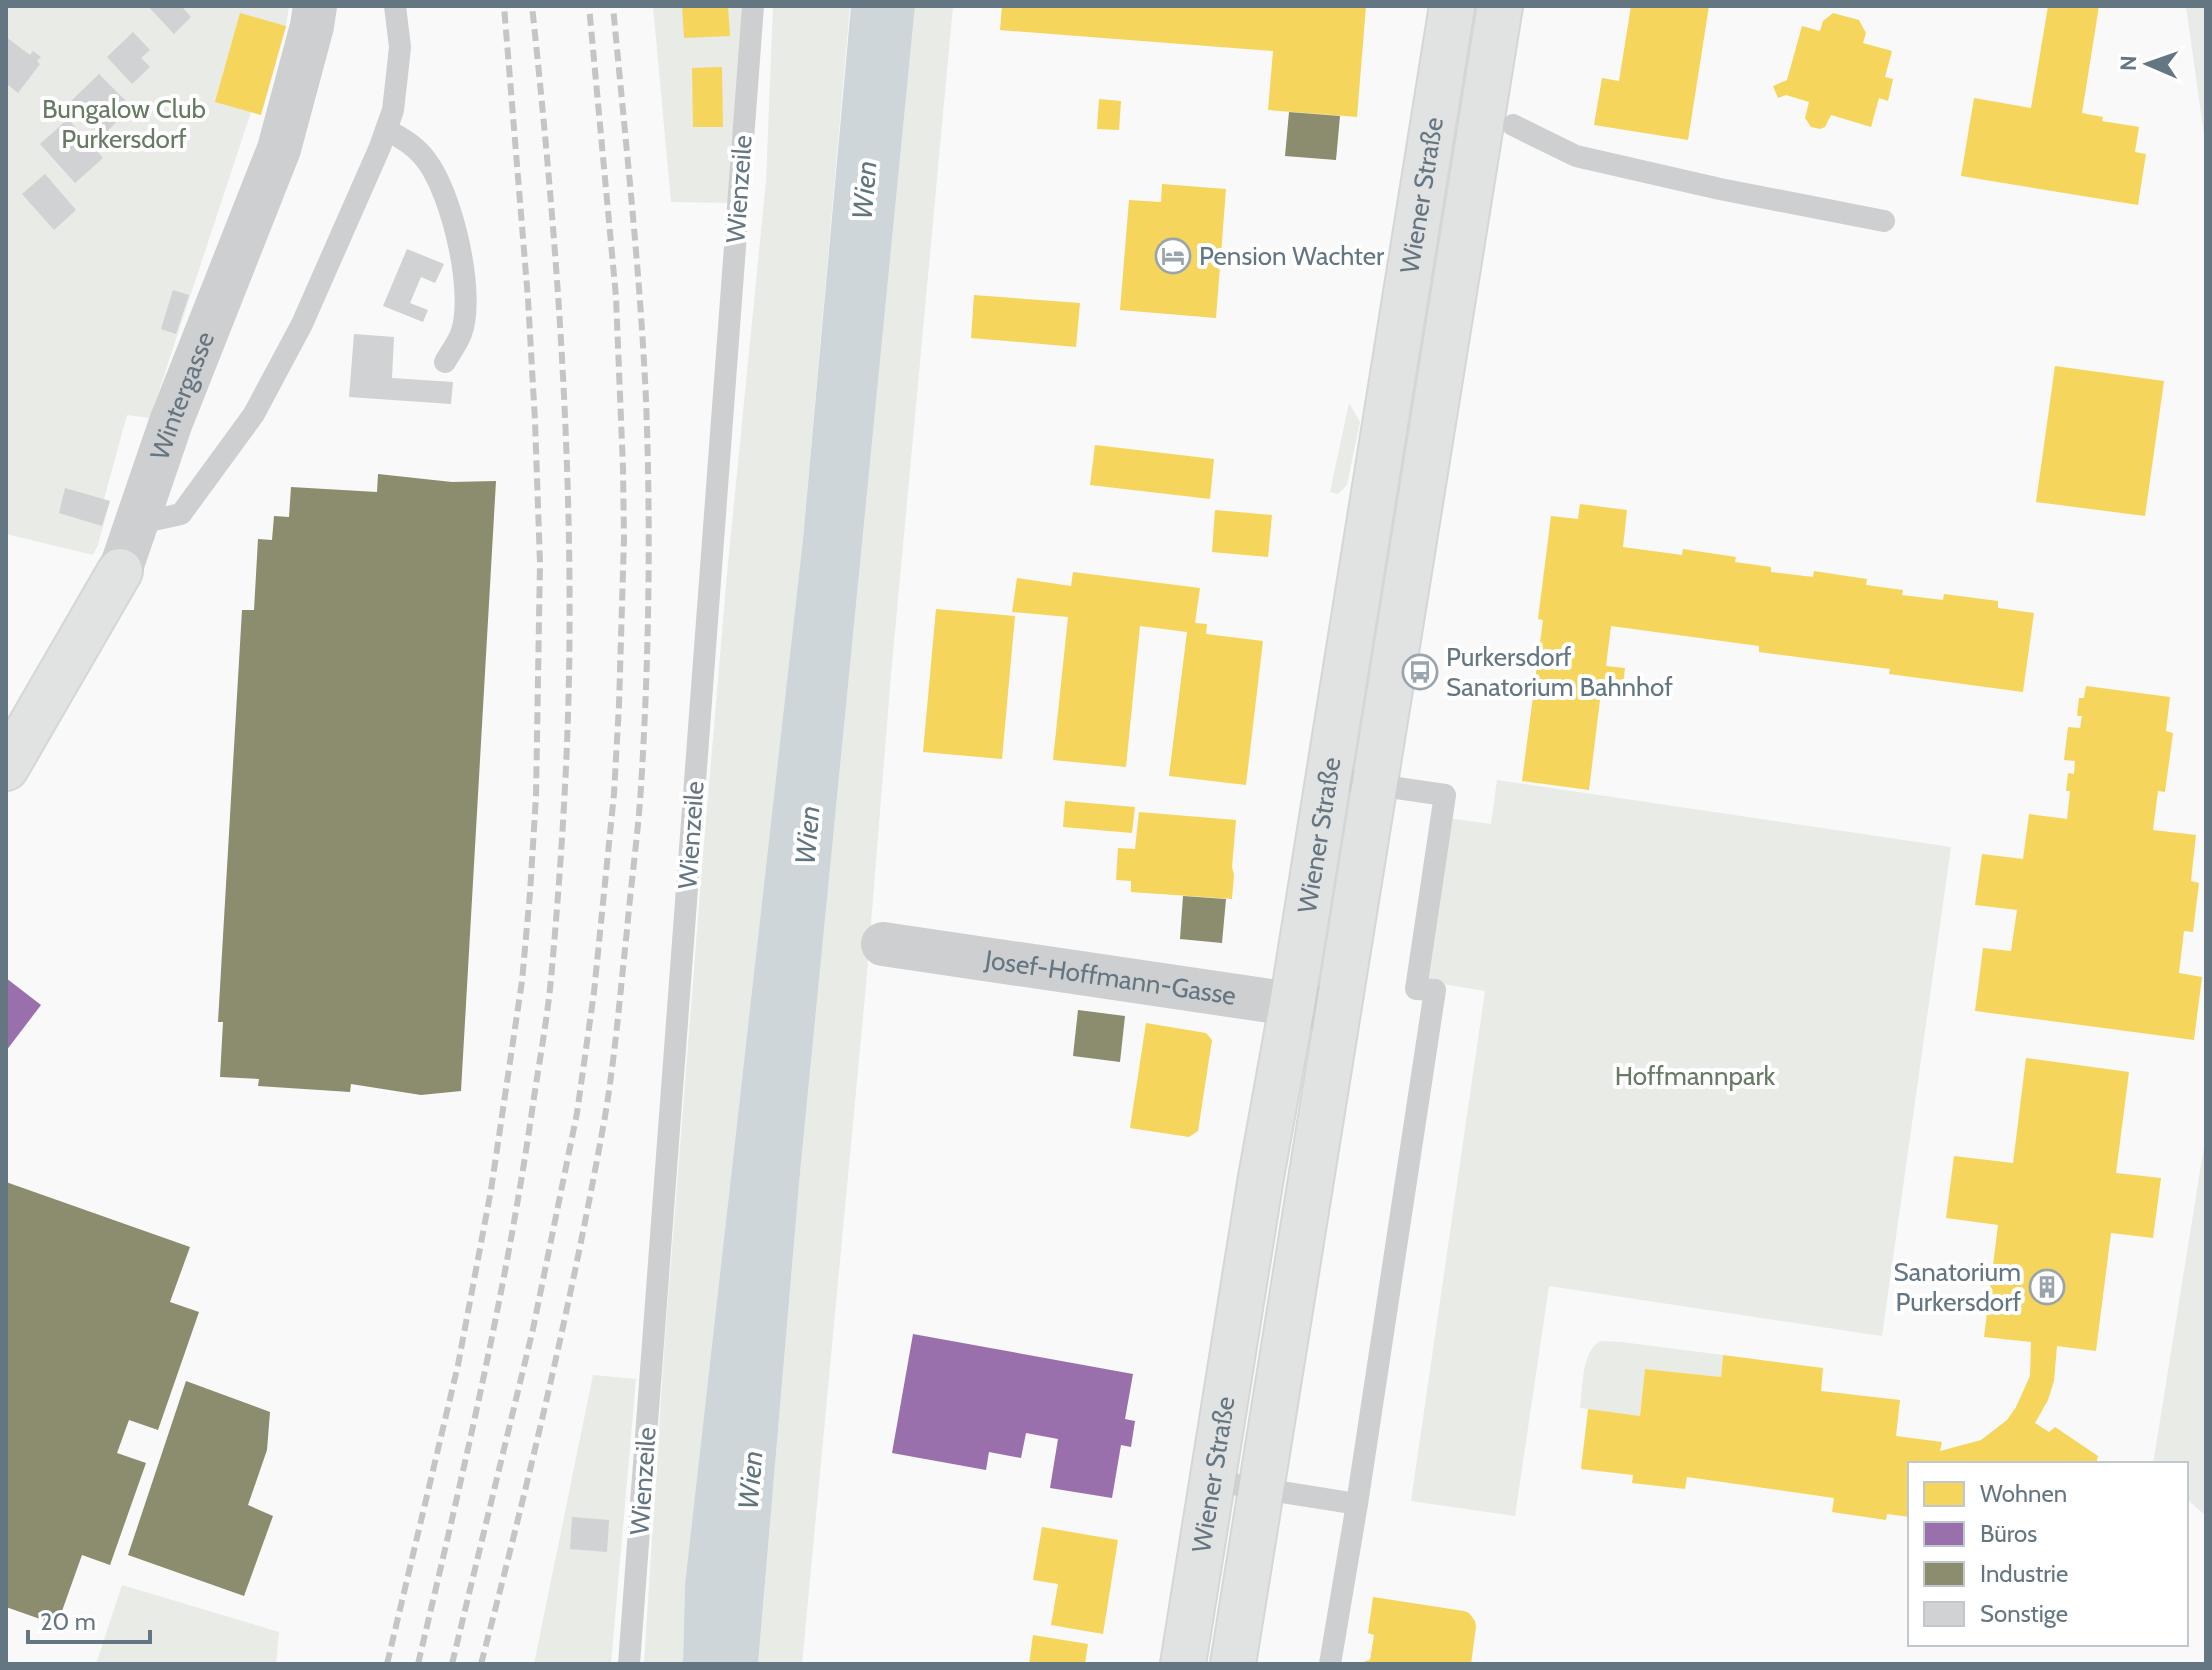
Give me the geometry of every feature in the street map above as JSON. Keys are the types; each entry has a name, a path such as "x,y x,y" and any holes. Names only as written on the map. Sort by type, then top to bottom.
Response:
{"main road":[{"name":"Wiener Straße","path":"1183,1664 1452,6"},
{"name":"Wiener Straße","path":"1233,1664 1500,6"},
{"name":"Wintergasse","path":"6,768 120,571"}],"street":[{"name":"Wintergasse","path":"120,571 203,338 279,149 315,6"},
{"name":"Josef-Hoffmann-Gasse","path":"883,944 1337,1011"}],"lane":[{"path":"135,524 181,514 254,414 302,324 393,110 400,47 395,6"},
{"name":"Wienzeile","path":"629,1664 753,6"},
{"path":"1513,125 1576,156 1720,189 1884,221"},
{"path":"386,130 410,144 432,169 448,204 460,249 465,304 461,333 445,362"},
{"path":"1328,778 1445,795 1416,989 1435,990 1330,1664"},
{"path":"1213,1481 1357,1504"}],"green space":[{"name":"Bungalow Club Purkersdorf","path":"6,6 289,6 261,115 251,112 150,418 127,415 104,499 110,501 93,555 6,534"},
{"path":"653,6 746,6 730,203 671,202"},
{"path":"773,6 850,6 803,539 685,1584 683,1664 644,1664 664,1351 701,879 766,181"},
{"path":"915,6 953,6 802,1664 758,1664 800,1173"},
{"path":"2186,6 2206,6 2206,149"},
{"path":"1349,403 1360,422 1347,485 1338,494 1330,492"},
{"name":"Hoffmannpark","path":"1497,780 1951,847 1882,1336 1549,1286 1515,1516 1411,1501 1485,991 1424,981 1448,818 1491,824"},
{"path":"2206,1134 2206,1516 2188,1500 2188,1462 2153,1462"},
{"path":"1600,1341 1723,1355 1721,1377 1645,1369 1640,1416 1580,1408 1586,1362"},
{"path":"593,1375 636,1379 611,1664 534,1664"},
{"path":"122,1585 279,1632 276,1664 96,1664"}],"water":[{"name":"Wien","path":"851,6 915,6 800,1173 758,1664 683,1664 685,1584 803,539"}],"building: Wohnen":[{"path":"682,6 728,6 730,36 684,38"},
{"path":"1002,6 1366,6 1357,117 1268,110 1273,51 1000,30"},
{"path":"1631,6 1709,6 1688,140 1594,125 1602,78 1619,81"},
{"path":"2048,6 2099,6 2082,113 2103,117 2102,121 2139,127 2135,152 2146,154 2138,205 1961,176 1974,98 2031,108"},
{"path":"240,13 286,26 261,115 215,102"},
{"path":"1833,13 1859,20 1866,33 1863,43 1892,51 1885,77 1893,79 1888,101 1879,98 1871,127 1831,115 1825,127 1811,127 1805,118 1809,102 1786,95 1778,98 1773,86 1787,80 1802,26 1820,31 1823,21"},
{"path":"722,67 723,127 693,127 692,68"},
{"path":"1099,99 1121,101 1119,130 1097,129"},
{"name":"Pension Wachter","path":"1162,184 1226,189 1216,318 1120,310 1129,200 1161,202"},
{"path":"974,295 1080,303 1076,347 971,338"},
{"path":"2055,366 2164,381 2145,516 2036,502"},
{"path":"1095,445 1214,459 1210,499 1090,485"},
{"path":"1580,504 1627,510 1623,547 1682,555 1683,549 1736,557 1735,562 1771,567 1771,572 1813,577 1814,571 1867,579 1866,585 1903,590 1902,595 1943,600 1944,594 1998,601 1998,608 2034,613 2023,692 1889,674 1890,669 1759,652 1759,646 1611,626 1606,666 1625,668 1622,694 1601,692 1589,790 1522,781 1543,620 1538,619 1551,516 1578,519"},
{"path":"1215,510 1272,515 1268,557 1212,552"},
{"path":"1073,572 1200,588 1195,623 1207,624 1206,634 1263,641 1246,785 1169,776 1187,632 1140,626 1126,767 1053,760 1068,617 1012,612 1017,578 1071,586"},
{"path":"936,609 1015,616 1002,759 923,752"},
{"path":"2086,686 2170,697 2166,731 2173,733 2165,792 2158,791 2153,830 2196,835 2191,881 2199,883 2193,932 2184,931 2179,973 2202,977 2194,1040 1975,1011 1983,948 2011,951 2017,910 1975,905 1982,854 2023,859 2029,814 2067,819 2068,773 2074,774 2075,761 2064,760 2068,727 2080,728 2082,716 2077,716 2079,698 2084,698"},
{"path":"1065,801 1135,807 1132,833 1063,827"},
{"path":"1139,812 1236,820 1232,899 1131,892 1131,881 1116,880 1118,848 1135,849"},
{"path":"1146,1023 1206,1033 1212,1040 1198,1131 1189,1137 1130,1128"},
{"name":"Sanatorium Purkersdorf","path":"2026,1058 2129,1072 2116,1173 2161,1178 2153,1238 2111,1233 2096,1351 2057,1346 2054,1381 2035,1423 2049,1432 2055,1427 2098,1456 2096,1462 1908,1462 1908,1517 1887,1514 1886,1520 1832,1512 1834,1498 1687,1477 1685,1489 1632,1483 1633,1475 1581,1469 1588,1409 1640,1416 1645,1369 1721,1377 1723,1355 1823,1368 1821,1391 1900,1400 1896,1436 1942,1442 1940,1451 1981,1440 2007,1420 2016,1407 2030,1376 2031,1342 1984,1337 1998,1225 1946,1218 1954,1156 2013,1163"},
{"path":"1042,1527 1118,1540 1103,1634 1051,1625 1058,1584 1033,1580"},
{"path":"1373,1597 1469,1613 1476,1627 1471,1664 1357,1664 1370,1660 1374,1635 1368,1633"},
{"path":"1033,1635 1088,1644 1085,1664 1029,1664"}],"building: Büros":[{"path":"6,978 41,1005 6,1051"},
{"path":"913,1334 1133,1374 1125,1419 1135,1421 1131,1447 1121,1445 1112,1498 1050,1488 1058,1439 1026,1433 1021,1458 989,1452 986,1470 892,1453"}],"building: Industrie":[{"path":"1289,112 1340,116 1336,160 1285,156"},
{"path":"378,474 452,482 496,481 461,1091 421,1095 351,1084 350,1092 258,1086 259,1079 220,1077 223,1022 218,1022 242,610 254,610 258,539 272,540 274,516 289,517 291,487 377,492"},
{"path":"1183,896 1226,899 1222,943 1180,939"},
{"path":"1078,1010 1125,1016 1120,1062 1073,1056"},
{"path":"6,1182 190,1247 170,1302 199,1312 158,1430 129,1420 117,1453 146,1463 110,1565 82,1555 57,1625 6,1607"},
{"path":"186,1381 270,1412 267,1450 248,1505 273,1516 244,1596 128,1555"}],"building: Sonstige":[{"path":"148,6 185,6 183,8 191,17 174,34"},
{"path":"133,32 150,50 141,58 150,67 132,84 107,57"},
{"path":"6,37 30,55 33,51 41,57 37,61 40,64 18,93 6,83"},
{"path":"99,74 132,107 102,136 70,102"},
{"path":"68,119 103,158 75,183 40,144"},
{"path":"45,174 76,210 54,230 22,194"},
{"path":"407,249 444,264 435,283 421,277 410,303 428,310 423,322 383,306"},
{"path":"173,290 189,295 176,334 161,329"},
{"path":"354,334 394,337 392,378 453,382 451,404 349,397"},
{"path":"65,488 110,501 102,526 59,513"},
{"path":"572,1517 609,1520 607,1552 570,1549"}],"railway":[{"path":"387,1664 458,1365 491,1190 522,981 530,893 536,796 540,563 528,299 504,6"},
{"path":"418,1664 467,1455 510,1245 547,1010 560,866 569,677 568,509 555,257 532,6"},
{"path":"452,1664 533,1329 577,1113 594,992 614,794 624,538 623,468 616,297 589,6"},
{"path":"481,1664 548,1394 604,1122 640,805 648,594 646,400 613,6"}],"place":[{"name":"Pension Wachter","path":"1173,256"},
{"name":"Purkersdorf Sanatorium Bahnhof","path":"1420,672"},
{"name":"Sanatorium Purkersdorf","path":"2047,1287"}]}
